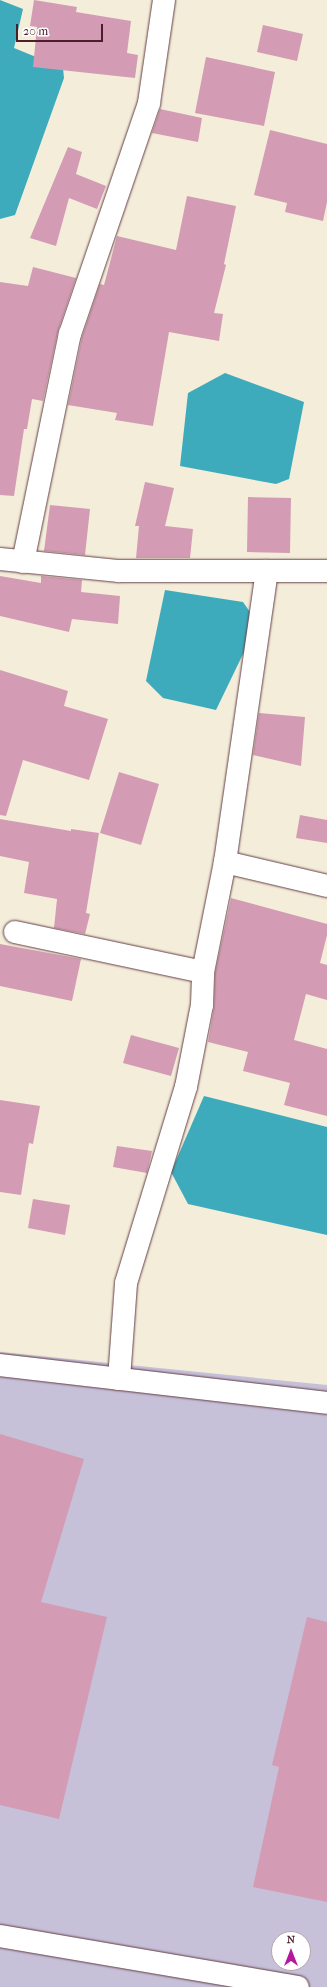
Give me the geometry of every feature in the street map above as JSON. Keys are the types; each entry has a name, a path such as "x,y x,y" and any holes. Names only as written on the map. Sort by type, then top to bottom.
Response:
{"street":[{"path":"23,562 70,334 149,103 164,0"},
{"path":"0,559 119,572 327,571"},
{"path":"118,1379 126,1283 186,1087 202,1006 203,972 225,862 268,572"},
{"path":"225,862 327,886"},
{"path":"15,932 203,972"},
{"path":"0,1365 327,1404"},
{"path":"0,1936 298,1987"}],"shaded area":[{"path":"0,1352 327,1385 327,1987 0,1987"}],"water":[{"path":"0,0 23,9 14,48 63,68 64,78 15,215 0,219"},
{"path":"225,373 304,402 289,479 276,484 180,466 188,393"},
{"path":"165,590 243,602 250,612 244,652 216,710 163,698 146,681"},
{"path":"204,1096 327,1127 327,1235 188,1204 171,1172"}],"building":[{"path":"34,0 77,7 76,12 131,21 127,53 138,55 135,78 33,67 37,27 30,26"},
{"path":"263,25 303,34 297,61 257,52"},
{"path":"206,57 275,72 264,126 195,113"},
{"path":"160,109 202,118 198,142 152,133"},
{"path":"270,130 327,144 327,202 323,221 285,212 287,203 254,195"},
{"path":"68,147 82,152 76,174 106,186 97,209 69,198 56,246 30,238"},
{"path":"187,196 236,206 224,264 226,265 214,313 223,314 219,341 169,332 153,426 115,420 117,413 68,405 82,337 100,284 104,285 117,236 176,250"},
{"path":"33,267 76,278 58,331 43,401 32,399 27,429 24,429 14,496 0,495 0,282 28,286"},
{"path":"145,482 174,488 165,526 193,529 190,558 136,558 139,526 135,526"},
{"path":"248,497 291,498 290,553 247,552"},
{"path":"50,505 90,509 85,555 44,551"},
{"path":"0,576 41,583 41,576 82,580 81,592 120,596 118,624 72,619 69,632 0,616"},
{"path":"0,670 68,691 64,706 108,719 89,780 23,760 6,816 0,815"},
{"path":"259,713 305,717 301,766 253,755"},
{"path":"119,772 159,784 141,845 100,833"},
{"path":"300,815 327,820 327,843 296,838"},
{"path":"0,819 71,831 71,829 99,833 86,913 90,914 85,934 54,928 57,899 24,893 29,862 0,856"},
{"path":"231,898 327,924 327,935 320,963 327,965 327,1000 306,994 294,1040 327,1049 327,1116 284,1105 290,1083 243,1071 248,1052 208,1042 214,1007 215,973"},
{"path":"0,944 81,959 72,1001 0,986"},
{"path":"131,1035 179,1048 171,1076 123,1063"},
{"path":"0,1100 40,1106 33,1144 29,1143 21,1195 0,1192"},
{"path":"117,1146 152,1151 147,1173 113,1167"},
{"path":"33,1199 70,1205 65,1235 28,1228"},
{"path":"0,1434 84,1459 41,1602 107,1617 59,1819 0,1805"},
{"path":"307,1617 327,1622 327,1902 253,1887 279,1767 272,1765"}]}
